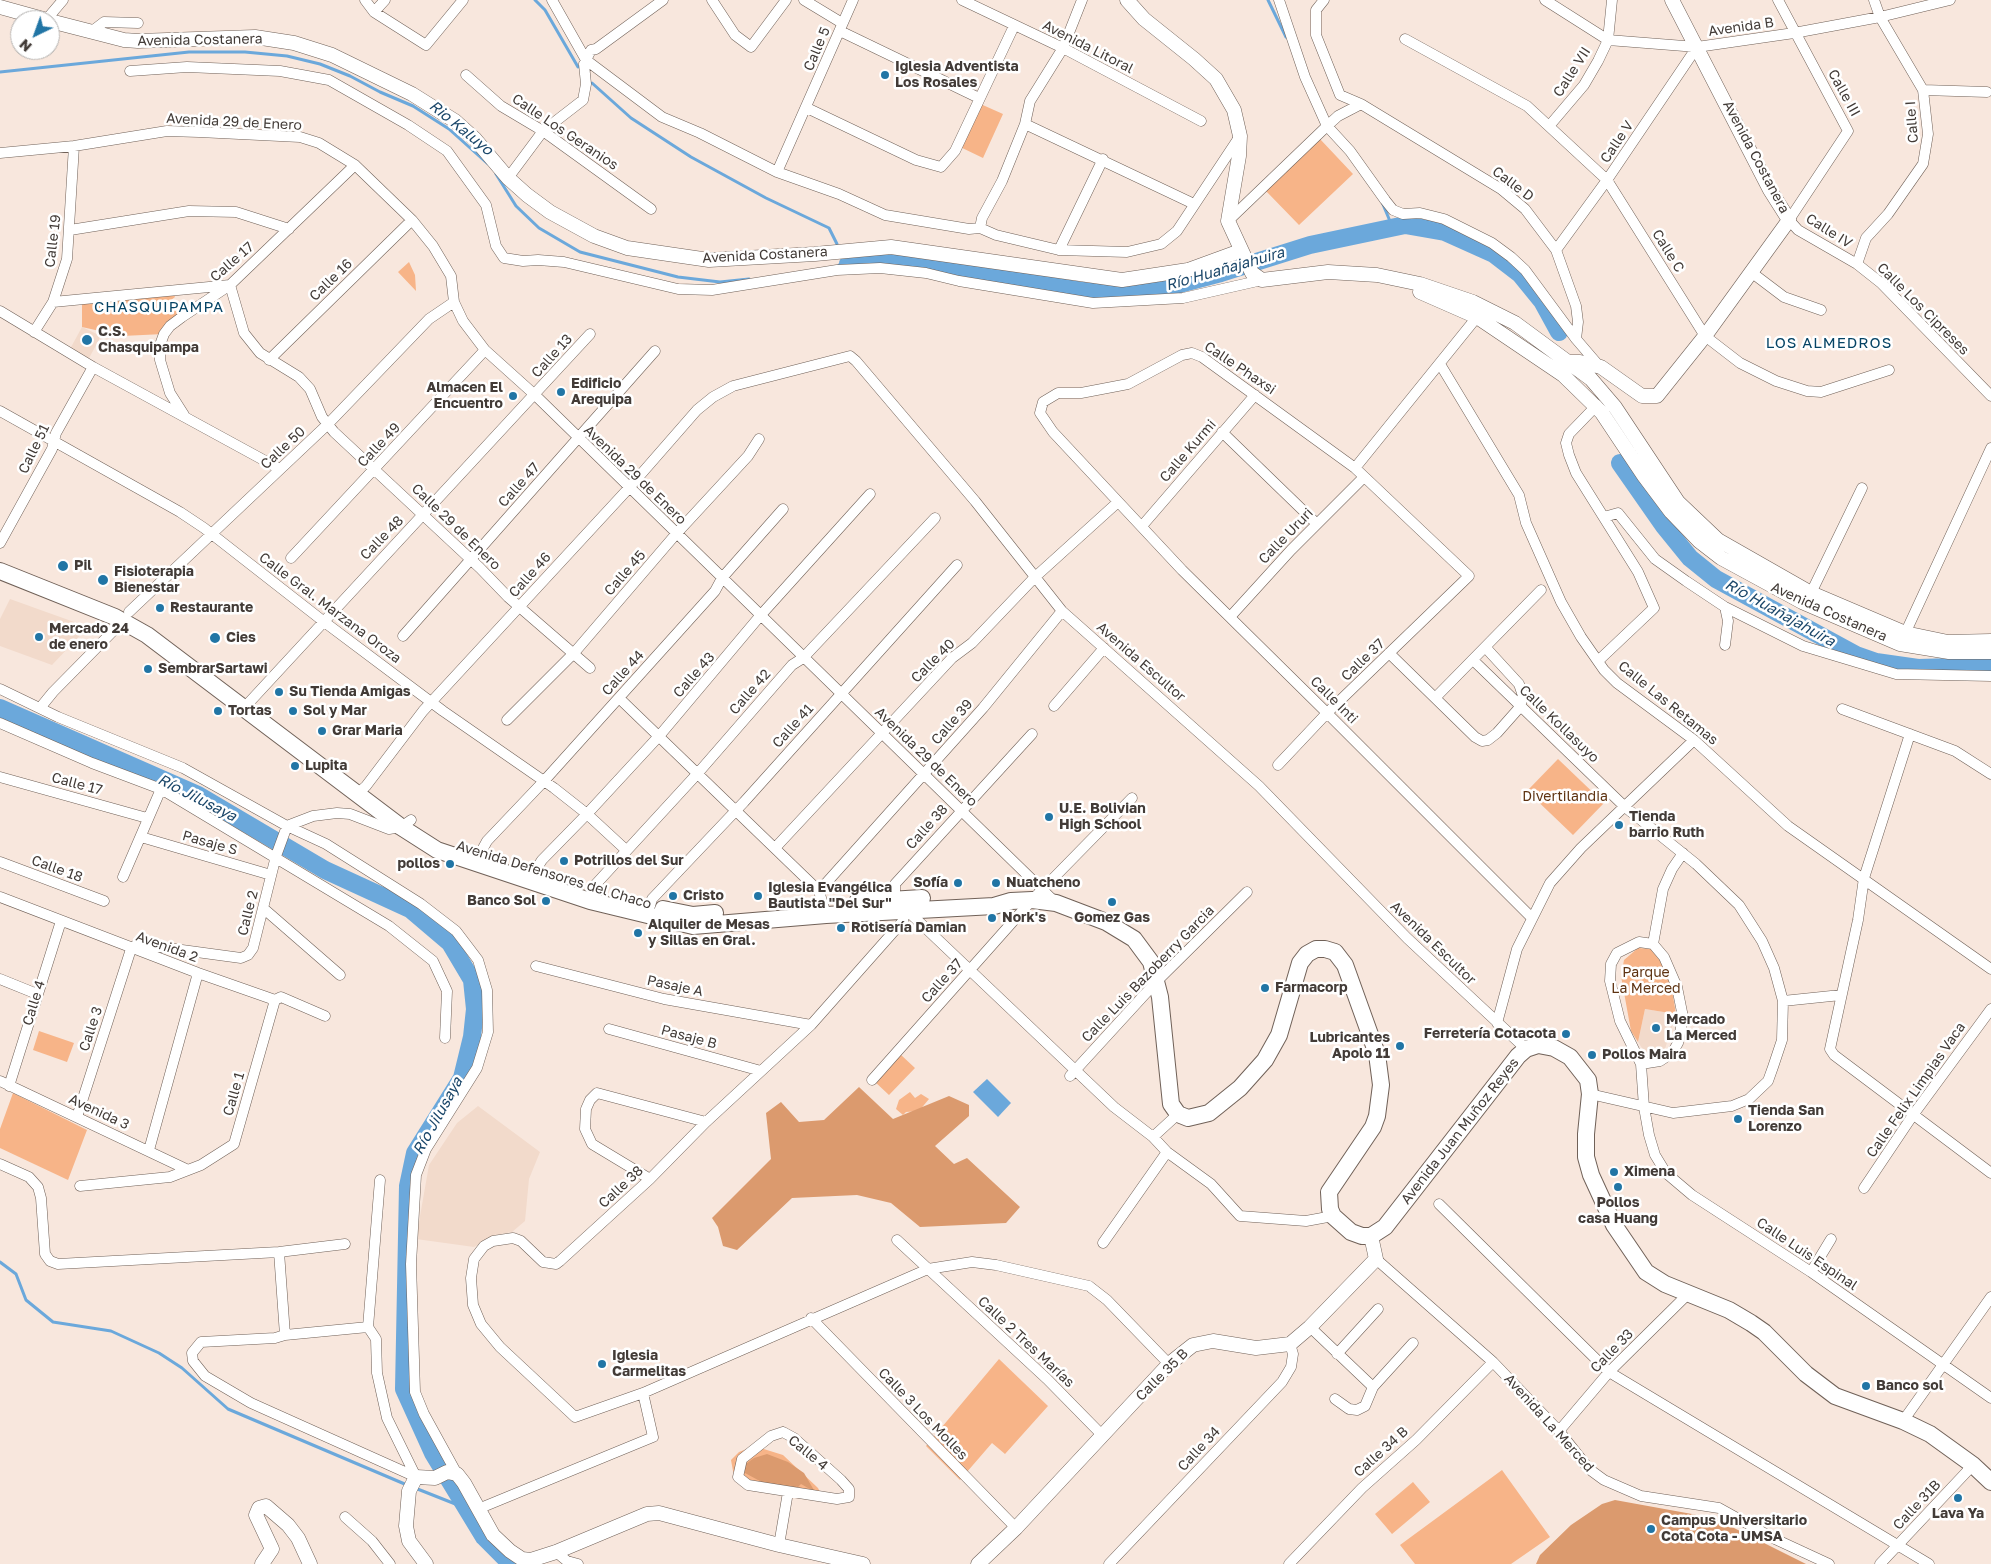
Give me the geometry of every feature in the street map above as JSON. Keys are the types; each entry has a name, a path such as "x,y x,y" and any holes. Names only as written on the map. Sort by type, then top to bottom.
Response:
{"main road":[{"path":"1128,0 1144,19 1216,79 1234,110 1240,136 1239,156 1228,221 1241,252 1257,277"},
{"name":"Avenida Costanera","path":"1570,362 1580,362 1601,368 1625,382 1642,396 1650,398 1657,396 1705,336 1789,220 1770,190 1698,47 1672,0"},
{"name":"Avenida Costanera","path":"60,23 91,32 138,41 255,37 294,43 332,54 412,94 455,121 475,139 508,178 527,196 550,212 594,236 627,248 689,258 762,258 891,246 1122,280 1188,270 1241,252"},
{"name":"Avenida Costanera","path":"1257,277 1328,272 1377,275 1406,280 1473,302 1515,323 1570,362 1603,391 1678,502 1718,540 1811,593 1902,638 1948,642 1991,641"},
{"name":"Avenida Costanera","path":"1377,275 1477,317 1564,375 1597,405 1644,476 1671,512 1699,541 1721,558 1802,602 1902,638 1949,652 1991,652"},
{"path":"1477,317 1491,315 1515,323"},
{"path":"1597,405 1603,391 1614,384 1625,382"},
{"name":"Avenida Defensores del Chaco","path":"0,560 72,595"},
{"name":"Avenida Defensores del Chaco","path":"0,571 72,595 126,616 147,635 188,660 362,790 437,850 479,857 591,896 649,911 704,915 822,904 900,905 992,895 1011,901 1037,895"},
{"path":"1037,895 1106,922 1134,939 1151,962 1160,998 1171,1104 1178,1114 1188,1118 1209,1113 1240,1088 1265,1060 1276,1041 1300,963 1307,954 1316,949 1335,952 1345,965 1377,1054 1381,1085 1377,1116 1373,1127 1329,1192 1330,1209 1333,1216 1350,1232 1370,1236 1376,1259 1310,1327 1290,1344"},
{"name":"Avenida Juan Muñoz Reyes","path":"1370,1236 1378,1234 1389,1222 1505,1072 1526,1048 1538,1046 1554,1048 1570,1057 1588,1080 1590,1094 1586,1157 1591,1175 1614,1225 1646,1272 1664,1284 1729,1310 1764,1332 1806,1374 1835,1396 1848,1403 1903,1421 1930,1434 1973,1465 1991,1482"},
{"name":"Calle 35 B","path":"978,1564 1016,1528 1169,1364 1193,1345 1213,1341 1256,1348 1290,1344"},
{"path":"426,1564 410,1542 406,1526 413,1484 448,1474 478,1509 501,1544 522,1559 531,1560 556,1552 647,1514 672,1516 780,1546 862,1564"},
{"path":"262,1564 272,1550 256,1515 259,1508 266,1506 288,1525 298,1538 310,1564"}],"street":[{"path":"365,0 374,12 426,45 463,0"},
{"path":"374,12 385,0"},
{"path":"508,178 543,131 583,100 586,84 585,62 552,0"},
{"path":"585,62 591,50 596,49 663,0"},
{"path":"712,0 735,35 751,47 786,0"},
{"path":"804,0 841,27 979,98"},
{"name":"Calle 5","path":"777,172 807,108 853,0"},
{"name":"Avenida Litoral","path":"962,0 1063,48 1201,121"},
{"path":"980,228 982,218 1002,181 1024,124 1030,101 1063,48 1082,0"},
{"path":"1279,0 1305,77 1327,126 1350,151 1385,200 1394,210 1402,214 1420,213 1444,219 1492,243 1525,270 1576,339 1601,368"},
{"path":"1324,0 1316,10 1316,36 1340,95 1338,116"},
{"name":"Avenida B","path":"1545,0 1608,40 1698,47 1794,33 1880,17 1950,0"},
{"name":"Calle VII","path":"1550,125 1584,85 1608,40 1612,0"},
{"name":"Calle III","path":"1778,0 1848,131 1789,220"},
{"name":"Calle I","path":"1857,264 1866,238 1893,208 1923,164 1928,134 1923,90 1880,17 1874,0"},
{"path":"91,32 104,22 138,23"},
{"path":"807,108 916,160 941,168 955,151 1014,26"},
{"name":"Calle C","path":"1406,39 1527,106 1550,125 1607,180 1705,336"},
{"name":"Calle V","path":"1556,250 1607,180 1698,47"},
{"path":"585,62 662,117 700,133 777,172 839,194 885,215 969,229 980,228 996,235 1059,250 1127,252 1161,244 1177,231 1240,136"},
{"name":"Avenida Costanera","path":"130,71 187,67 280,71 329,80 408,125 448,151 486,205 496,246 504,258 564,262 678,289 712,290 837,270 880,268 926,273 968,283 1093,303 1183,298 1257,277"},
{"name":"Calle Los Geranios","path":"466,75 501,106 543,131 651,209"},
{"path":"1923,90 1987,92"},
{"name":"Calle D","path":"1340,95 1361,104 1501,189 1525,209 1556,250 1577,313 1576,339"},
{"path":"1228,221 1338,116 1361,104"},
{"path":"1024,124 1194,204"},
{"name":"Avenida 29 de Enero","path":"0,153 74,146 167,131 300,137 318,143 355,165 412,220 444,262 451,276 454,302 463,321 485,350 535,396 628,489 961,810 1037,895"},
{"name":"Calle 19","path":"34,332 53,302 67,259 74,146"},
{"path":"1059,250 1103,160"},
{"name":"Calle 17","path":"184,415 164,378 160,360 160,345 170,326 230,285 355,165"},
{"path":"70,230 189,210 236,212 289,229"},
{"name":"Calle 16","path":"269,360 412,220"},
{"name":"Calle IV","path":"1789,220 1798,230 1857,264"},
{"name":"Calle Los Cipreses","path":"1857,264 1881,283 1991,396"},
{"path":"1751,272 1784,297 1822,310"},
{"path":"53,302 230,285"},
{"name":"Calle 29 de Enero","path":"230,285 244,333 255,348 269,360 285,367 310,389 328,424 519,607 590,668"},
{"name":"Calle 50","path":"40,708 64,679 126,616 328,424 429,319 454,302"},
{"path":"0,311 93,366 280,469"},
{"path":"1355,468 1477,317"},
{"name":"Calle 13","path":"535,396 590,334"},
{"path":"1705,336 1753,371 1807,391 1821,392 1889,370"},
{"name":"Calle 49","path":"291,558 485,350"},
{"name":"Calle 47","path":"403,636 655,351"},
{"name":"Calle Phaxsi","path":"1118,502 1044,421 1040,413 1043,402 1058,393 1089,392 1128,384 1182,355 1192,353 1202,357 1255,394 1355,468 1469,576"},
{"name":"Avenida Escultor","path":"733,386 850,356 975,501 1062,611 1259,786 1407,938 1526,1048"},
{"name":"Calle Las Retamas","path":"1440,364 1519,495 1526,523 1561,602 1581,637 1617,683 1694,740 1788,826 1991,969"},
{"name":"Calle 51","path":"0,543 93,366"},
{"name":"Calle 46","path":"362,790 432,702 628,489 697,410 713,397 733,386"},
{"name":"Calle Kurmi","path":"1142,526 1255,394"},
{"name":"Calle 48","path":"247,704 535,396"},
{"path":"1597,405 1569,434 1566,443 1576,473 1638,572 1654,608 1598,661"},
{"name":"Calle Gral. Marzana Oroza","path":"0,411 180,512 432,702 544,781 587,814 626,850"},
{"path":"1222,432 1317,524"},
{"name":"Calle 45","path":"507,720 574,654 676,534 748,456 759,438"},
{"path":"1902,638 1991,448"},
{"name":"Calle Ururi","path":"1230,617 1364,476"},
{"path":"1811,593 1862,488"},
{"name":"Calle 43","path":"533,875 542,860 660,735 760,616 870,494"},
{"name":"Calle 40","path":"775,848 952,658 972,643 1034,578 1118,502"},
{"name":"Calle Inti","path":"1118,502 1182,570 1531,916"},
{"name":"Calle 44","path":"479,857 486,841 544,781 619,698 715,591 722,578 783,510"},
{"path":"1604,517 1618,513 1655,559 1725,607 1803,646 1896,674 1991,676"},
{"name":"Calle 42","path":"591,896 596,884 698,773 792,665 803,658 935,518"},
{"name":"Calle 41","path":"649,911 652,899 736,811 957,565"},
{"name":"Calle 37","path":"1278,765 1327,713 1469,576"},
{"path":"1435,698 1474,661 1541,590"},
{"path":"1725,607 1728,621 1725,645"},
{"name":"Calle 39","path":"822,904 924,774 983,708 1062,611"},
{"path":"1054,706 1104,648"},
{"path":"1389,652 1474,737 1482,741 1488,740 1497,733 1520,707 1522,696 1519,684 1486,648"},
{"name":"Calle Kollasuyo","path":"1474,661 1624,807 1683,853 1739,905 1751,923 1774,968 1783,1001 1782,1040 1768,1081 1759,1092 1749,1100 1732,1106 1698,1112 1673,1113 1644,1107"},
{"path":"0,689 40,708 183,768 287,826 326,844 421,904 456,931 478,960 487,990 488,1032 477,1068 426,1150 416,1175 411,1264 416,1392 448,1474"},
{"path":"619,698 660,735 775,848 822,904"},
{"path":"1842,709 1955,752 1991,774"},
{"path":"0,723 92,763 161,788 278,848 389,926 432,961 447,991 444,1038"},
{"name":"Calle 38","path":"643,1393 575,1418 500,1347 481,1324 476,1315 471,1292 474,1259 484,1246 493,1241 513,1238 521,1241 543,1262 556,1264 650,1179 706,1122 811,1025 903,921 894,884 1032,734"},
{"path":"1910,734 1864,878 1858,920 1830,1049 1834,1055 1991,1173"},
{"path":"1497,1023 1517,949 1531,916 1550,883 1567,862 1694,740"},
{"name":"Calle 17","path":"1,779 147,818"},
{"path":"123,877 161,788"},
{"name":"Calle 37","path":"872,1080 1037,895 1132,798"},
{"path":"287,826 313,816 337,813 350,814 389,829 406,824"},
{"name":"Calle 2","path":"131,949 136,945 146,945 241,958 248,955 253,948 278,848 287,826"},
{"name":"Pasaje S","path":"141,837 271,875"},
{"path":"1653,944 1639,942 1622,950 1611,964 1610,972 1611,990 1620,1021 1641,1064 1660,1061 1672,1053 1678,1043 1683,1017 1672,972 1653,944 1663,889 1672,869 1683,853"},
{"name":"Calle 18","path":"0,862 104,901"},
{"name":"Calle Luis Bazoberry Garcia","path":"1072,1072 1157,981 1247,892"},
{"name":"Avenida 2","path":"0,897 198,974 275,1000 281,997 324,1016"},
{"path":"900,905 1072,1072 1153,1137 1167,1152 1211,1184 1240,1216 1306,1222 1333,1216"},
{"path":"263,908 340,975"},
{"name":"Calle 4","path":"4,1083 61,921"},
{"name":"Calle 3","path":"77,1118 131,949"},
{"name":"Pasaje A","path":"536,966 664,999 811,1025"},
{"path":"149,1150 198,974"},
{"path":"0,979 36,994"},
{"path":"1783,1001 1841,995"},
{"name":"Calle 1","path":"80,1186 170,1177 181,1174 186,1169 201,1164 234,1144 275,1000"},
{"name":"Calle Felix Limpias Vaca","path":"1864,1188 1913,1115 1991,1008"},
{"name":"Pasaje B","path":"609,1029 761,1071"},
{"name":"Calle Luis Espinal","path":"1641,1064 1644,1107 1655,1155 1666,1173 1692,1194 1811,1272 1991,1398"},
{"name":"Avenida 3","path":"4,1083 186,1169"},
{"path":"650,1179 592,1144 585,1129 586,1109 590,1100 597,1093 706,1122"},
{"path":"1590,1094 1644,1107"},
{"path":"1153,1137 1178,1114"},
{"path":"1103,1243 1167,1152"},
{"path":"0,1164 34,1181 40,1192 45,1254 50,1261 58,1264 280,1252 345,1244"},
{"path":"380,1180 368,1326 376,1339 377,1373 387,1418 413,1484"},
{"path":"1439,1204 1610,1372 1899,1544 1929,1564"},
{"path":"1811,1272 1832,1239"},
{"name":"Calle 2 Tres Marías","path":"897,1240 1047,1379 1103,1436"},
{"path":"280,1252 285,1335"},
{"name":"Avenida La Merced","path":"1376,1259 1493,1362 1559,1431 1578,1458 1604,1480 1641,1496 1719,1508 1775,1539 1829,1564"},
{"path":"478,1509 654,1437 643,1393 811,1318 928,1269 972,1262 996,1265 1089,1286 1107,1300 1169,1364"},
{"name":"Calle 33","path":"1559,1431 1610,1372 1688,1294"},
{"path":"1903,1421 1991,1297"},
{"path":"1337,1354 1378,1309"},
{"name":"Calle 3 Los Molles","path":"811,1318 1016,1528"},
{"path":"368,1326 285,1335 275,1338 201,1342 192,1353 192,1361 205,1376 250,1403 413,1484"},
{"path":"1310,1327 1374,1387"},
{"path":"1335,1399 1349,1408 1357,1410 1365,1406 1374,1387 1413,1343"},
{"name":"Calle 34","path":"1109,1564 1282,1382 1291,1367 1293,1354 1290,1344"},
{"name":"Calle 34 B","path":"1289,1564 1362,1488 1416,1440 1493,1362"},
{"name":"Calle 4","path":"783,1432 794,1438 841,1480 851,1494 845,1499 837,1499 788,1492 748,1485 738,1477 742,1459 771,1436 783,1432"},
{"name":"Calle 31B","path":"1880,1564 1973,1465"},
{"path":"780,1546 788,1492"},
{"path":"345,1517 372,1541 390,1564"},
{"path":"556,1552 567,1561 578,1564"}],"shaded area":[{"name":"C.S. Chasquipampa","path":"82,327 101,336 88,360 70,349"},
{"name":"Mercado 24 de enero","path":"10,599 88,627 52,665 0,646 0,619"},
{"name":"Mercado La Merced","path":"1645,1009 1676,1014 1664,1052 1654,1056 1644,1051 1638,1042"},
{"path":"859,1087 893,1119 949,1096 969,1105 969,1116 935,1146 954,1164 967,1158 1020,1207 1006,1223 920,1227 891,1203 857,1195 792,1198 737,1250 723,1246 718,1227 712,1218 771,1159 766,1113 781,1102 799,1122 824,1120"},
{"path":"478,1106 540,1152 529,1179 525,1221 512,1232 495,1235 474,1247 416,1239 429,1165 457,1123"},
{"path":"767,1454 788,1462 804,1473 815,1492 801,1484 795,1490 769,1486 745,1473 743,1466 754,1458"},
{"name":"Campus Universitario Cota Cota - UMSA","path":"1615,1500 1714,1518 1806,1564 1536,1564 1540,1555 1571,1525 1602,1504"}],"green space":[{"path":"976,102 1003,114 983,158 956,145"},
{"path":"1320,139 1353,174 1299,225 1266,191"},
{"path":"409,262 415,275 416,291 398,272"},
{"path":"173,292 175,297 167,303 182,317 164,334 122,336 82,327 82,303"},
{"name":"Divertilandia","path":"1558,759 1604,803 1573,835 1527,791"},
{"name":"Parque La Merced","path":"1638,948 1651,949 1669,972 1676,1014 1645,1009 1638,1042 1631,1031 1621,976 1624,960"},
{"path":"39,1031 74,1043 67,1062 33,1050"},
{"path":"900,1054 915,1068 889,1095 874,1081"},
{"path":"910,1092 915,1098 921,1094 929,1099 919,1111 906,1112 903,1115 896,1109 899,1100"},
{"path":"13,1093 87,1130 68,1180 0,1148 0,1129"},
{"path":"999,1359 1048,1406 1005,1454 992,1443 960,1480 926,1446"},
{"path":"754,1446 783,1455 818,1488 821,1494 738,1478 733,1471 731,1460 739,1452"},
{"path":"1502,1470 1550,1537 1511,1564 1415,1564 1400,1545"},
{"path":"1413,1482 1430,1502 1392,1534 1375,1514"}],"water":[{"path":"987,1079 1011,1103 998,1117 973,1092"}],"waterway":[{"path":"535,0 545,10 578,67"},
{"path":"1268,0 1286,37"},
{"name":"Rio Kaluyo","path":"0,72 189,52 245,52 287,56 320,64 413,106 449,129 488,164"},
{"path":"592,83 631,118 691,157 766,198 829,228 837,244"},
{"name":"Rio Kaluyo","path":"496,174 516,206 539,228 580,252 678,277 720,282 749,279"},
{"path":"1382,202 1392,226"},
{"name":"Río Huañajahuira","path":"848,264 912,262 1083,291 1112,294 1149,292 1221,273 1310,245 1405,225 1445,232 1494,254 1520,274 1542,301 1559,332"},
{"name":"Rio Kaluyo","path":"839,265 848,264 845,258"},
{"name":"Río Huañajahuira","path":"1620,463 1664,526 1690,558 1716,579 1856,655 1876,662 1918,668 1991,666"},
{"name":"Río Jilusaya","path":"0,708 198,795 325,870 410,909 450,943 472,980 475,1009 472,1037 462,1078 415,1153 408,1186 404,1389 433,1453 484,1537 511,1564"},
{"path":"0,1262 16,1274 26,1300 53,1322 111,1331 159,1353 182,1368 228,1409 407,1485"},
{"path":"415,1488 468,1509"}],"place":[{"name":"Iglesia Adventista Los Rosales","path":"885,75"},
{"name":"C.S. Chasquipampa","path":"87,340"},
{"name":"Edificio Arequipa","path":"561,392"},
{"name":"Almacen El Encuentro","path":"513,396"},
{"name":"Pil","path":"63,566"},
{"name":"Fisioterapia Bienestar","path":"103,580"},
{"name":"Restaurante","path":"160,608"},
{"name":"Mercado 24 de enero","path":"39,637"},
{"name":"Cies","path":"215,638"},
{"name":"SembrarSartawi","path":"148,669"},
{"name":"Su Tienda Amigas","path":"279,692"},
{"name":"Tortas","path":"218,711"},
{"name":"Sol y Mar","path":"293,711"},
{"name":"Grar Maria","path":"322,731"},
{"name":"Lupita","path":"295,766"},
{"name":"U.E. Bolivian High School","path":"1049,817"},
{"name":"Tienda barrio Ruth","path":"1619,825"},
{"name":"Potrillos del Sur","path":"564,861"},
{"name":"pollos","path":"450,864"},
{"name":"Sofía","path":"958,883"},
{"name":"Nuatcheno","path":"996,883"},
{"name":"Cristo","path":"673,896"},
{"name":"Iglesia Evangélica Bautista \"Del Sur\"","path":"758,896"},
{"name":"Banco Sol","path":"546,901"},
{"name":"Gomez Gas","path":"1112,902"},
{"name":"Nork's","path":"992,918"},
{"name":"Rotisería Damian","path":"841,928"},
{"name":"Alquiler de Mesas y Sillas en Gral.","path":"638,933"},
{"name":"Farmacorp","path":"1265,988"},
{"name":"Mercado La Merced","path":"1656,1028"},
{"name":"Ferretería Cotacota","path":"1566,1034"},
{"name":"Lubricantes Apolo 11","path":"1400,1046"},
{"name":"Pollos Maira","path":"1592,1055"},
{"name":"Tienda San Lorenzo","path":"1738,1119"},
{"name":"Ximena","path":"1614,1172"},
{"name":"Pollos casa Huang","path":"1618,1187"},
{"name":"Iglesia Carmelitas","path":"602,1364"},
{"name":"Banco sol","path":"1866,1386"},
{"name":"Lava Ya","path":"1958,1498"},
{"name":"Campus Universitario Cota Cota - UMSA","path":"1651,1529"}],"district":[{"name":"CHASQUIPAMPA","path":"159,307"},
{"name":"LOS ALMEDROS","path":"1829,343"}]}
